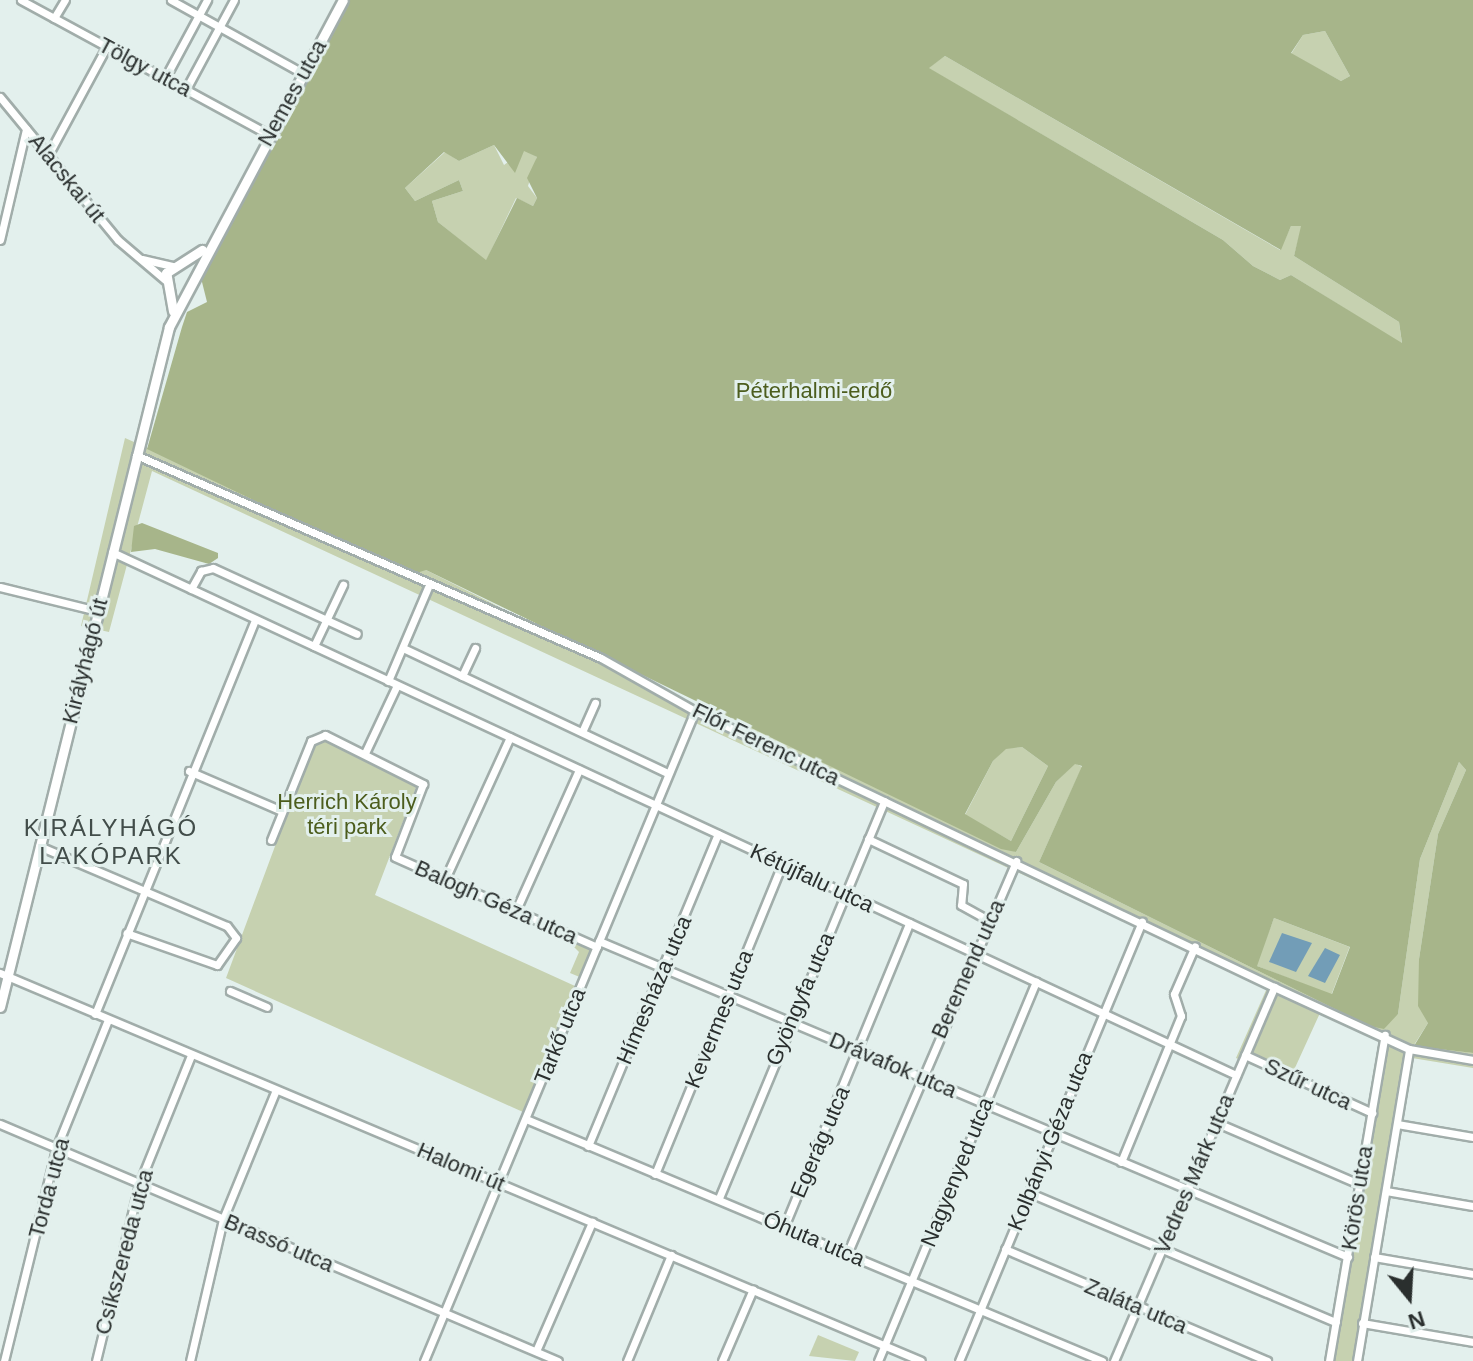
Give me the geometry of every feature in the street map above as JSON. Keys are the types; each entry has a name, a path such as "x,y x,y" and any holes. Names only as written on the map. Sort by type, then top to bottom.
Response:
{"street":[{"name":"Tölgy utca","path":"21,0 36,4 54,18 268,134"},
{"path":"54,18 65,0"},
{"path":"171,0 304,74"},
{"path":"165,78 207,0"},
{"path":"186,89 234,0"},
{"name":"Nemes utca","path":"188,284 343,0"},
{"path":"48,155 107,46"},
{"name":"Alacskai út","path":"0,97 136,258 167,283"},
{"path":"0,240 26,129"},
{"name":"Nemes utca","path":"176,266 203,249 242,186"},
{"path":"136,258 176,266 188,284"},
{"path":"176,266 167,283 188,284"},
{"name":"Királyhágó út","path":"167,283 173,315"},
{"name":"Királyhágó út","path":"0,1007 4,975 136,455 173,315 188,284"},
{"name":"Flór Ferenc utca","path":"136,455 428,587 450,588 695,711 1409,1049"},
{"name":"Kétújfalu utca","path":"112,552 1236,1075"},
{"path":"191,589 201,571 213,568 357,634"},
{"path":"314,646 343,585"},
{"path":"0,587 98,611"},
{"path":"388,681 428,587"},
{"path":"95,1014 146,890 189,771 255,619"},
{"path":"403,648 668,773"},
{"path":"462,676 475,648"},
{"path":"271,840 315,737 365,753 397,685"},
{"path":"582,732 595,703"},
{"name":"Tarkő utca","path":"424,1361 695,711"},
{"path":"445,879 510,737"},
{"name":"Balogh Géza utca","path":"365,753 423,784 395,857 598,944"},
{"path":"516,910 579,770"},
{"path":"189,771 282,811"},
{"name":"Gyöngyfa utca","path":"719,1198 884,801"},
{"name":"Hímesháza utca","path":"588,1146 664,970 718,834"},
{"path":"868,839 963,884 961,905 988,920"},
{"path":"39,846 227,926 236,938 227,959 217,965 126,933"},
{"name":"Beremend utca","path":"847,1254 973,953 1016,861"},
{"name":"Kevermes utca","path":"655,1174 782,864"},
{"name":"Kolbányi Géza utca","path":"959,1361 1142,922"},
{"name":"Egerág utca","path":"784,1227 909,923"},
{"name":"Drávafok utca","path":"598,944 1348,1257"},
{"path":"1121,1162 1182,1014 1174,994 1195,946"},
{"name":"Halomi út","path":"4,975 921,1361"},
{"name":"Nagyenyed utca","path":"878,1361 1036,982"},
{"name":"Vedres Márk utca","path":"1114,1361 1274,987"},
{"path":"230,991 267,1007"},
{"name":"Torda utca","path":"4,1361 57,1146 108,1020"},
{"name":"Körös utca","path":"1329,1361 1385,1035"},
{"path":"1357,1361 1409,1049 1473,1060"},
{"name":"Csíkszereda utca","path":"96,1361 139,1184 191,1055"},
{"name":"Szűr utca","path":"1245,1055 1372,1113"},
{"path":"190,1361 223,1219 276,1090"},
{"name":"Óhuta utca","path":"526,1119 1102,1361"},
{"path":"1215,1122 1359,1184"},
{"name":"Brassó utca","path":"0,1124 558,1361"},
{"path":"1397,1124 1473,1137"},
{"path":"1386,1191 1473,1206"},
{"path":"1030,1193 1336,1322"},
{"path":"536,1351 592,1222"},
{"name":"Zaláta utca","path":"1005,1249 1267,1361"},
{"path":"627,1361 671,1255"},
{"path":"1374,1257 1473,1274"},
{"path":"722,1361 753,1289"},
{"path":"1362,1323 1473,1342"}],"green space":[{"name":"Péterhalmi-erdő","path":"349,0 1473,0 1473,1053 1414,1046 1428,1023 1418,1006 1419,959 1438,834 1466,770 1459,762 1420,859 1398,1014 1384,1029 1369,1026 1039,862 1082,766 1075,764 1056,782 1016,852 1001,849 426,570 410,575 147,449 187,312 207,302 200,274","holes":["1325,31 1350,76 1341,81 1291,53 1303,35","945,56 1281,250 1291,226 1301,226 1294,256 1399,322 1402,343 1291,275 1280,280 1253,266 1223,240 929,68","494,145 515,173 524,151 537,157 527,178 537,198 533,206 517,198 486,260 438,222 432,201 463,191 459,180 415,201 405,188 444,152 459,161","1022,747 1048,766 1011,841 965,814 993,761 1006,749","1274,918 1350,947 1332,994 1257,966"]},
{"path":"1325,31 1350,76 1341,81 1291,54 1303,35"},
{"path":"945,56 1280,250 1291,226 1302,226 1294,256 1399,322 1402,344 1291,275 1280,280 1253,266 1223,240 928,68"},
{"path":"494,145 504,165 524,150 537,157 528,186 537,198 533,206 516,198 486,261 438,222 432,201 463,191 459,180 415,201 405,188 445,152 459,161"},
{"path":"125,438 426,570 740,728 750,726 1016,852 1056,782 1075,763 1082,767 1039,862 1369,1026 1398,1014 1420,859 1459,762 1466,770 1438,834 1419,959 1428,1023 1414,1045 1473,1053 1473,1068 1412,1058 1363,1361 1329,1361 1379,1040 1320,1013 1289,1081 1236,1058 1267,988 152,471 109,632 81,626"},
{"path":"142,523 218,553 218,558 209,564 155,549 131,552 134,526"},
{"name":"Herrich Károly téri park","path":"326,738 418,782 375,895 575,986 523,1112 226,978 313,744"},
{"path":"1022,747 1048,766 1011,841 965,815 993,761 1006,748"},
{"path":"1274,918 1350,947 1331,995 1256,966"},
{"path":"562,935 595,948 582,978 570,973 579,952"},
{"path":"818,1335 859,1352 855,1361 809,1356"}],"water":[{"path":"1282,933 1312,943 1296,972 1269,962"},
{"path":"1325,948 1340,955 1325,983 1308,976"}],"district":[{"name":"KIRÁLYHÁGÓ LAKÓPARK","path":"111,842"}]}
